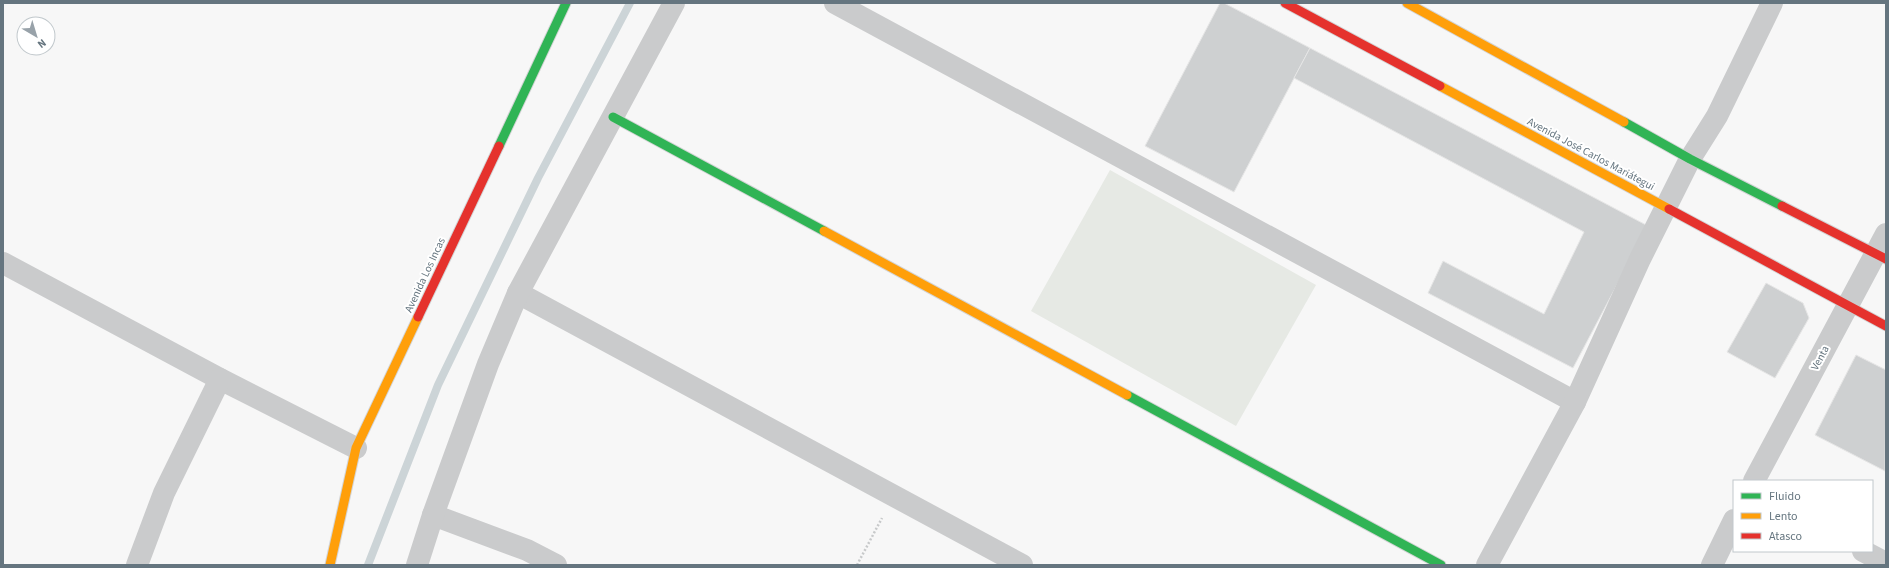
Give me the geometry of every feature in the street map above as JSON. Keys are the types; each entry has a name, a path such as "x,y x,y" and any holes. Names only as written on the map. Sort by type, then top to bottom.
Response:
{"street":[{"name":"Avenida Los Incas","path":"330,565 356,448 566,3"},
{"path":"417,565 432,515 488,364 518,292 674,3"},
{"path":"835,3 1575,402"},
{"name":"Avenida José Carlos Mariátegui","path":"1285,3 1886,326"},
{"path":"1407,3 1690,159 1881,256"},
{"path":"1487,565 1575,402 1640,259 1690,159 1717,116 1772,3"},
{"path":"613,117 1440,565"},
{"name":"Venta","path":"1755,480 1848,305 1881,256 1886,234"},
{"path":"5,269 356,448"},
{"path":"518,292 1022,565"},
{"path":"137,565 164,493 220,378"},
{"path":"432,515 527,550 556,565"},
{"path":"1712,565 1733,522"},
{"path":"1865,552 1886,563"}],"path":[{"path":"857,565 894,496"}],"shaded area":[{"path":"1110,170 1316,285 1236,426 1031,311"}],"building":[{"path":"1220,3 1224,3 1310,48 1234,192 1145,146"},
{"path":"1310,48 1648,226 1573,368 1428,293 1443,261 1544,314 1584,232 1294,78"},
{"path":"1766,283 1803,303 1809,318 1775,378 1727,352"},
{"path":"1856,355 1886,370 1885,471 1815,435"}],"waterway":[{"path":"368,565 438,385 538,178 630,3"}],"traffic: fast":[{"path":"499,146 566,3"},
{"path":"613,117 824,231"},
{"path":"1624,122 1690,159 1782,206"},
{"path":"1127,395 1441,565"}],"traffic: slow":[{"path":"1407,3 1624,122"},
{"path":"1440,86 1669,209"},
{"path":"824,231 1127,395"},
{"path":"330,565 356,448 418,317"}],"traffic: jam":[{"path":"1285,3 1440,86"},
{"path":"418,317 499,146"},
{"path":"1782,206 1886,259"},
{"path":"1669,209 1886,326"}]}
